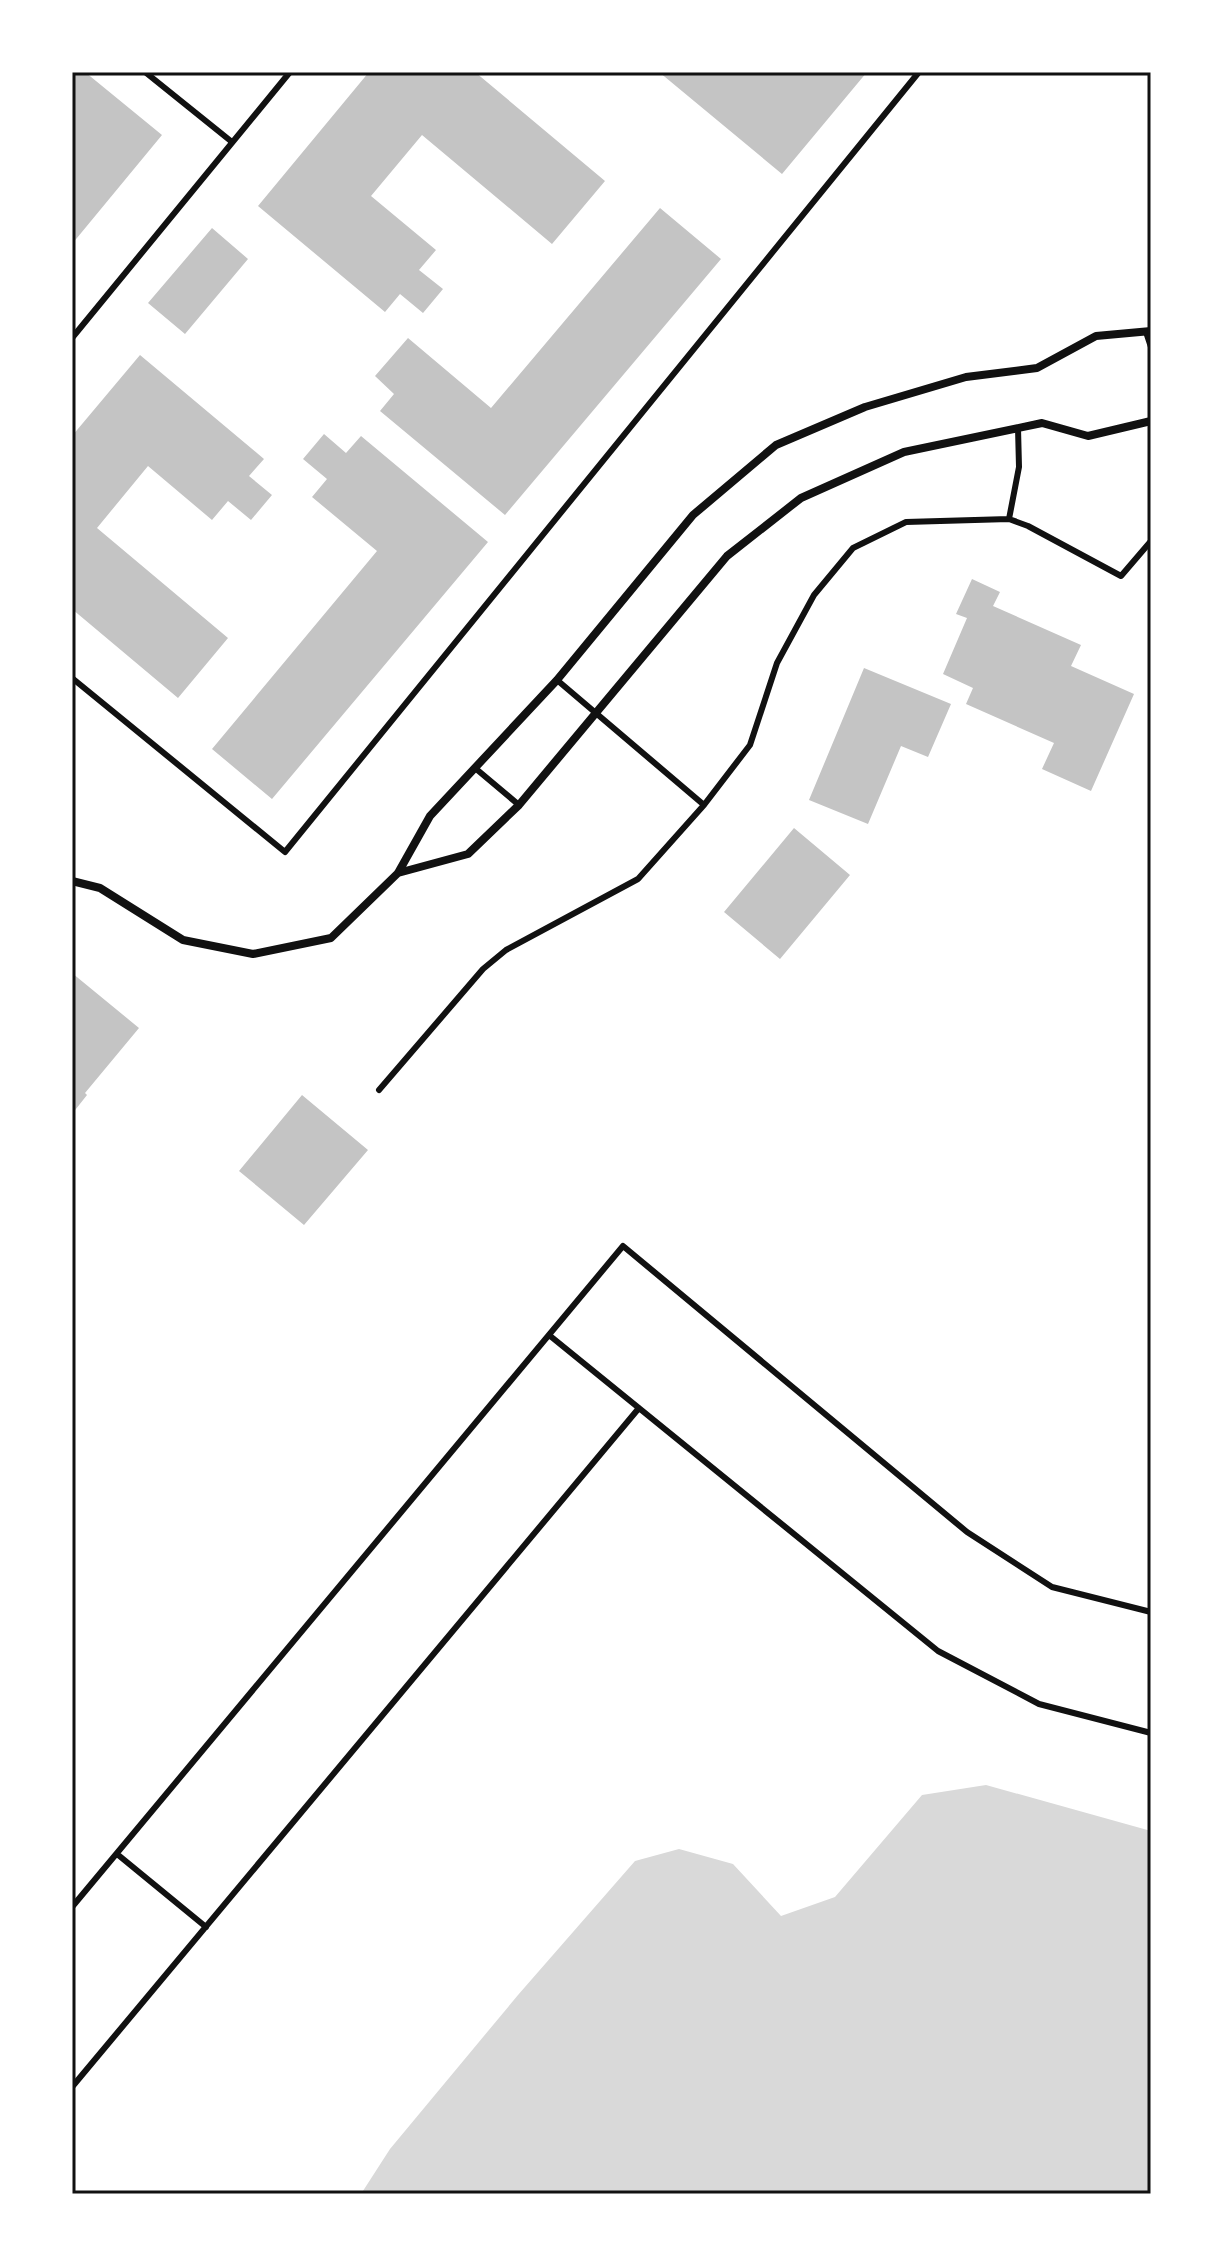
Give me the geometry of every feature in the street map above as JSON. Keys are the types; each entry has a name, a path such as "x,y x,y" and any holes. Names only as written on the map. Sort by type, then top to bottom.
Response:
{"street":[{"path":"72,881 100,888 183,940 253,954 331,938 398,873 430,816 557,680 693,515 776,445 865,407 966,377 1037,368 1096,336 1148,332"},
{"path":"398,873 468,854 519,805 727,556 801,498 904,452 1042,423 1088,436 1151,421"}],"lane":[{"path":"145,72 232,142"},
{"path":"72,338 290,72"},
{"path":"72,678 285,852 919,72"},
{"path":"1148,332 1151,347"},
{"path":"1009,519 1019,467 1018,428"},
{"path":"379,1090 483,969 506,950 638,879 704,805 750,745 777,663 814,595 853,548 906,522 1009,519 1121,576 1151,541"},
{"path":"557,680 704,805"},
{"path":"475,768 519,805"},
{"path":"72,1907 623,1246 967,1532 1052,1587 1151,1612"},
{"path":"549,1335 938,1651 1039,1704 1151,1733"},
{"path":"72,2087 639,1408"},
{"path":"117,1854 206,1927"}],"shaded area":[{"path":"986,1785 1151,1831 1151,2194 361,2194 390,2149 635,1861 679,1849 733,1864 781,1916 835,1897 922,1795"}],"building":[{"path":"72,72 85,72 162,135 72,244"},
{"path":"369,72 475,72 605,181 552,244 422,135 371,196 436,250 419,270 443,289 423,313 400,294 385,312 258,206"},
{"path":"659,72 867,72 782,174"},
{"path":"660,208 721,259 505,515 380,411 394,394 375,376 408,338 491,408"},
{"path":"212,228 248,259 185,334 148,303"},
{"path":"140,355 264,459 249,476 272,495 251,520 228,501 212,520 148,466 97,528 228,638 178,698 72,609 72,436"},
{"path":"324,434 346,453 361,436 488,542 272,799 212,749 377,551 312,497 327,479 303,459"},
{"path":"972,579 1000,592 993,606 1081,645 1071,666 1134,694 1091,791 1042,769 1054,743 966,704 973,688 943,674 967,618 956,614"},
{"path":"864,668 951,704 928,757 901,746 868,824 809,800"},
{"path":"794,828 850,875 780,959 724,912"},
{"path":"72,973 139,1028 85,1093 87,1095 72,1114"},
{"path":"302,1095 368,1150 304,1225 239,1171"}]}
